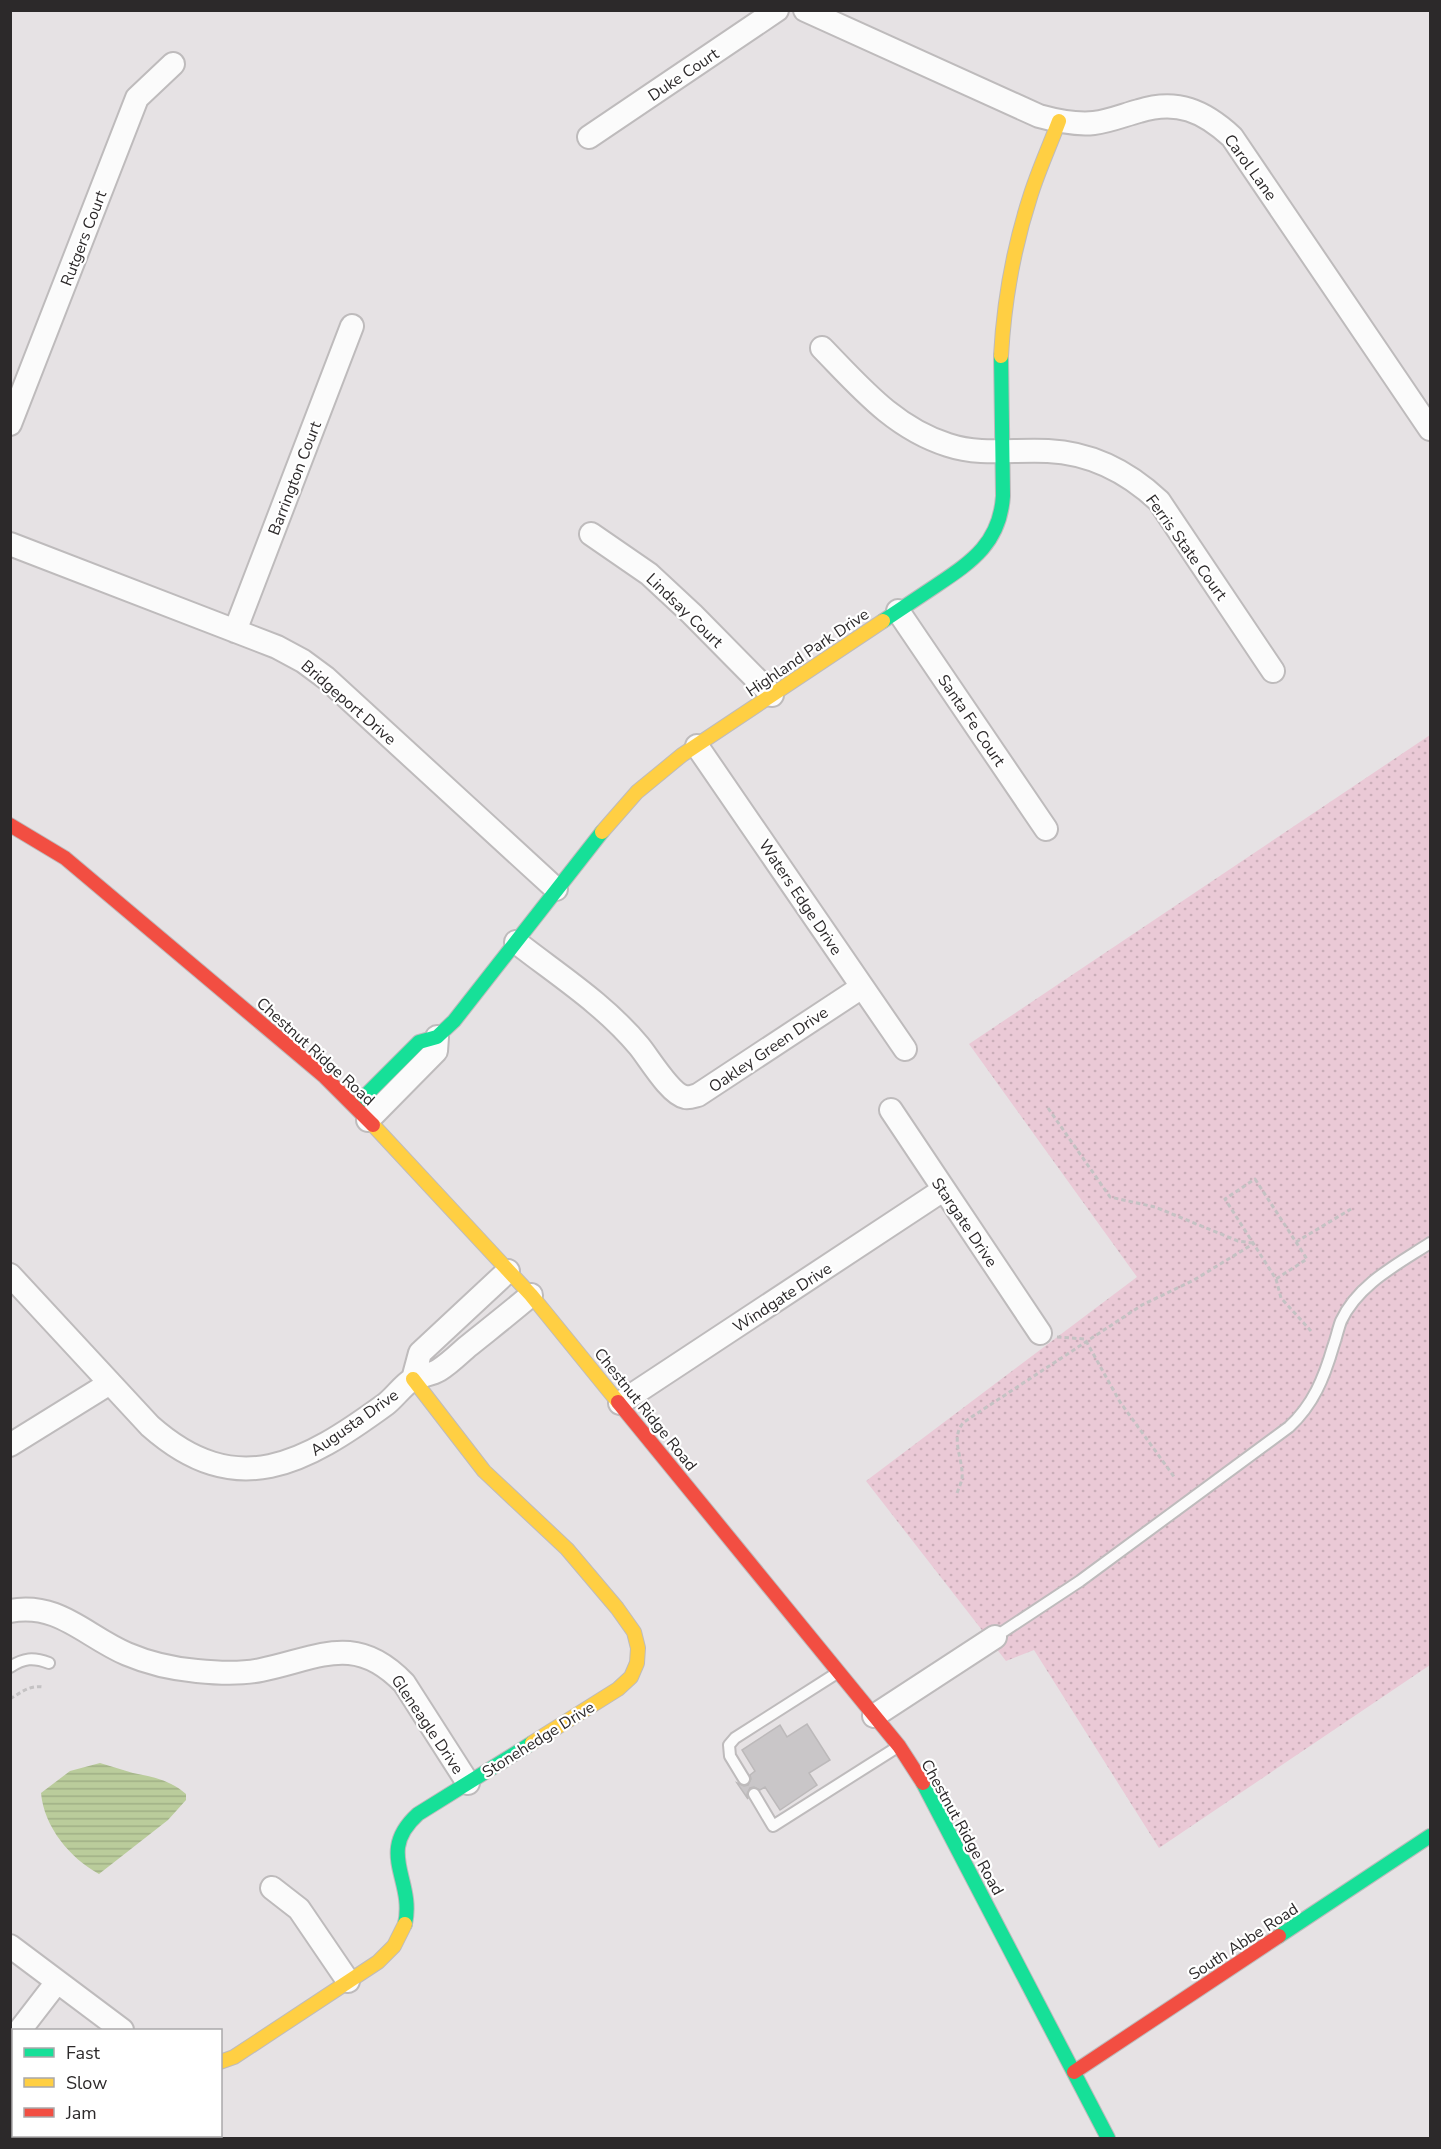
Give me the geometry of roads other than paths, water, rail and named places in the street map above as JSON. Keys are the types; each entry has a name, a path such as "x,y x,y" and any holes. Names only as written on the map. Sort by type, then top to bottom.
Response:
{"street":[{"name":"Duke Court","path":"589,137 777,10"},
{"name":"Carol Lane","path":"805,10 1039,116 1059,121 1093,123 1115,120 1161,106 1183,107 1204,114 1216,122 1232,137 1431,429"},
{"name":"Rutgers Court","path":"10,424 137,98 173,64"},
{"name":"Highland Park Drive","path":"437,1037 454,1020 617,813 637,792 697,746 965,566 977,557 990,540 997,527 1002,506 1000,398 1002,341 1009,285 1020,231 1033,188 1059,121"},
{"name":"Barrington Court","path":"235,631 352,326"},
{"name":"Ferris State Court","path":"822,348 884,411 909,428 950,446 980,451 1048,451 1073,454 1097,460 1140,484 1159,501 1273,671"},
{"name":"Lindsay Court","path":"591,534 649,574 772,695"},
{"name":"Bridgeport Drive","path":"13,552 235,631 277,647 303,661 326,678 556,890"},
{"name":"Santa Fe Court","path":"898,611 1046,829"},
{"name":"Waters Edge Drive","path":"697,746 905,1049"},
{"name":"Chestnut Ridge Road","path":"10,825 65,858 325,1077 362,1113 531,1295 899,1746 926,1788 1108,2139"},
{"name":"Oakley Green Drive","path":"516,942 608,1011 667,1082 680,1095 687,1098 698,1095 862,987"},
{"path":"362,1113 435,1051 437,1037"},
{"name":"Stargate Drive","path":"891,1110 943,1190 1047,1335"},
{"name":"Windgate Drive","path":"620,1403 943,1190"},
{"path":"413,1379 420,1353 508,1271"},
{"name":"Augusta Drive","path":"10,1275 167,1442 208,1463 231,1468 254,1469 278,1466 320,1448 387,1403 413,1379 438,1371 531,1295"},
{"name":"Stonehedge Drive","path":"222,2061 234,2056 391,1951 401,1936 410,1909 397,1856 398,1842 405,1827 418,1814 618,1689 631,1677 637,1663 638,1647 634,1632 586,1570 567,1549 484,1471 413,1379"},
{"path":"10,1445 110,1383"},
{"name":"Gleneagle Drive","path":"10,1611 27,1608 47,1611 65,1618 128,1655 197,1671 259,1670 331,1652 353,1652 374,1658 404,1683 468,1783"},
{"path":"874,1716 995,1637"},
{"name":"South Abbe Road","path":"1074,2072 1431,1836"},
{"path":"272,1888 299,1909 348,1981"},
{"path":"10,1946 119,2029"},
{"path":"22,2029 57,1982"}],"lane":[{"path":"995,1637 1080,1581 1290,1427 1301,1416 1314,1396 1325,1373 1341,1321 1354,1300 1371,1283 1431,1243"},
{"path":"10,1666 28,1658 49,1663"},
{"path":"744,1779 730,1756 729,1745 735,1738 838,1672"},
{"path":"754,1794 773,1826 899,1746"}]}
